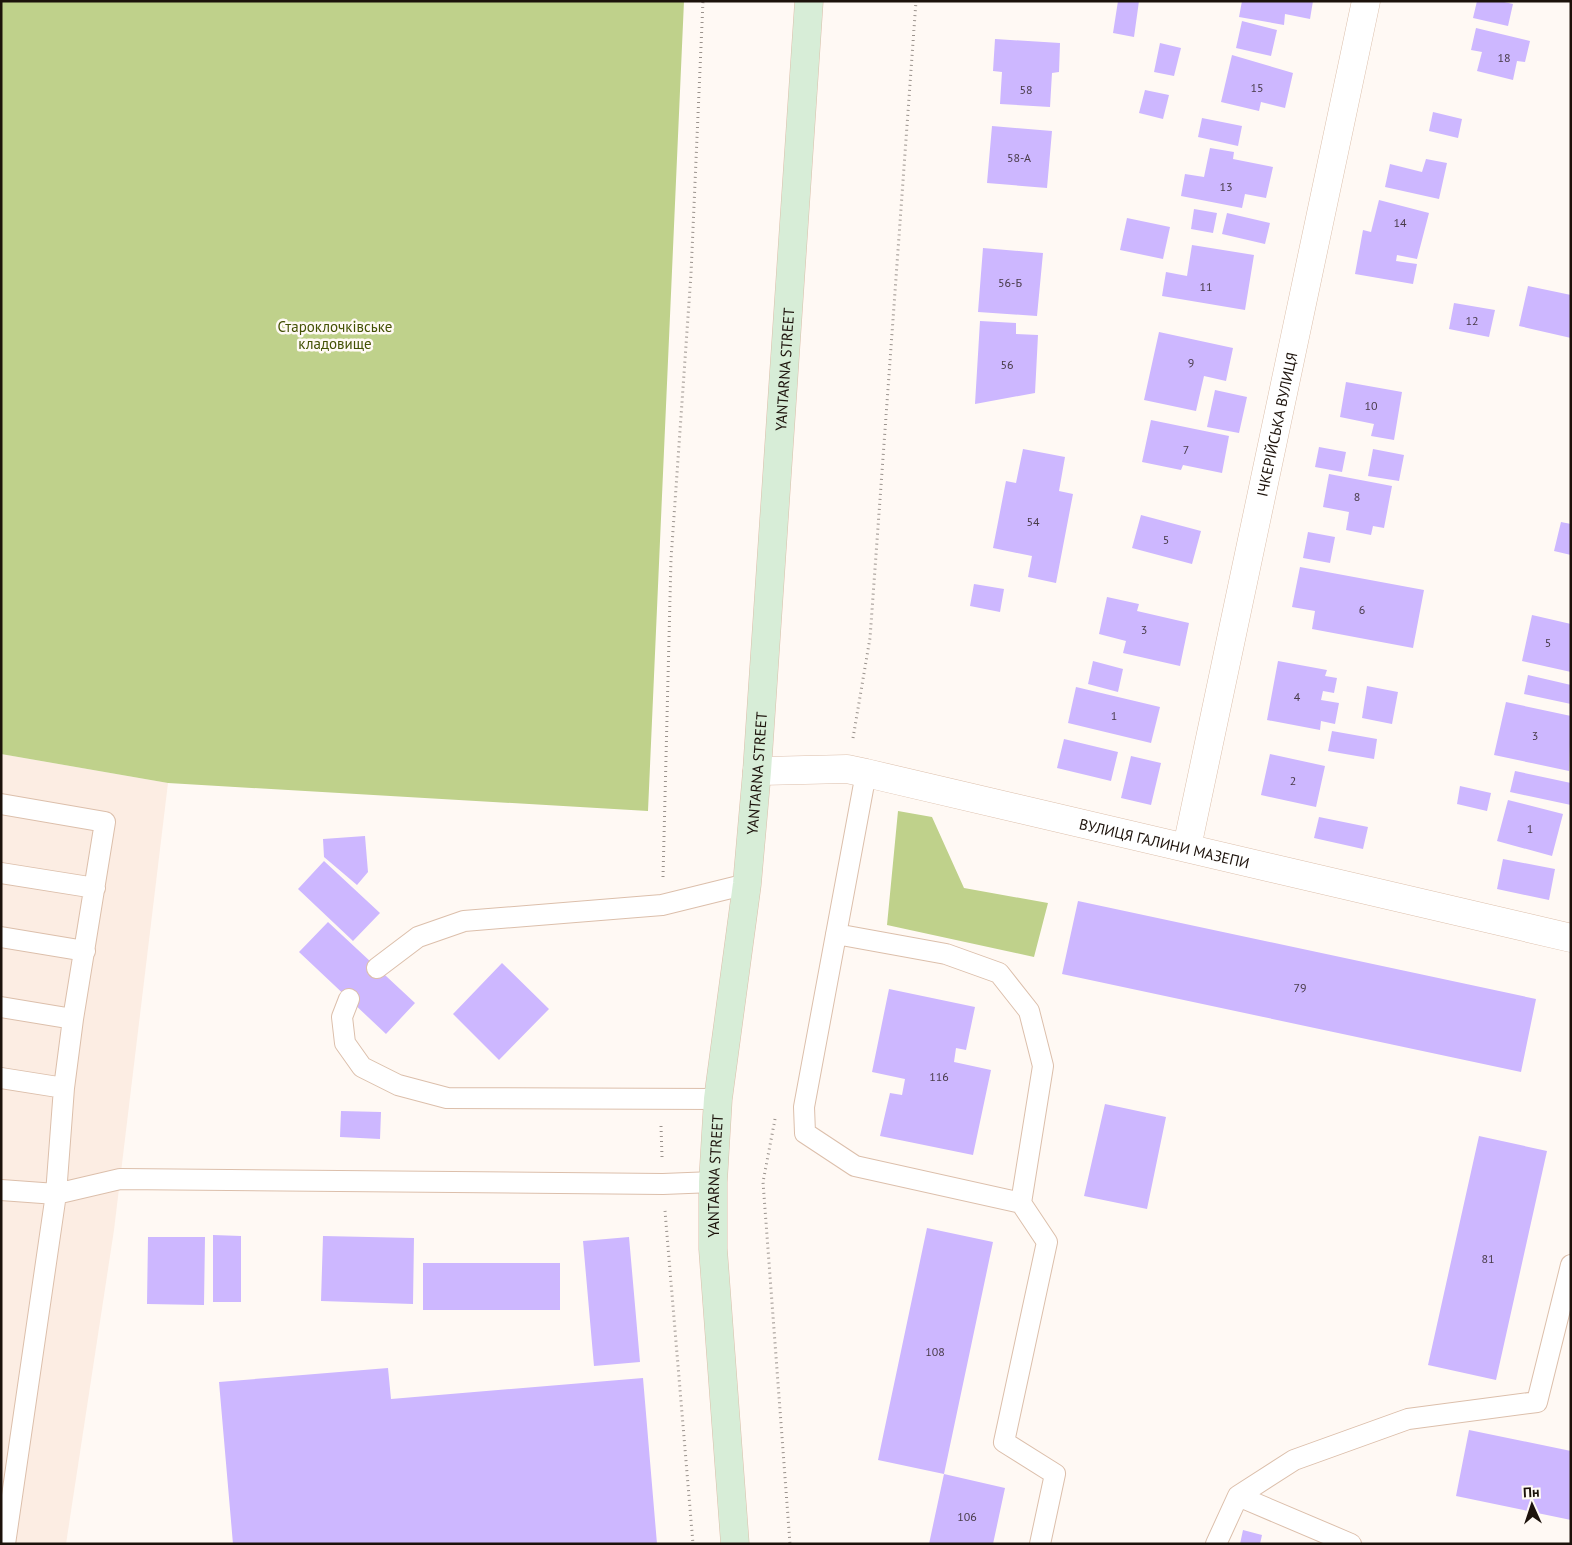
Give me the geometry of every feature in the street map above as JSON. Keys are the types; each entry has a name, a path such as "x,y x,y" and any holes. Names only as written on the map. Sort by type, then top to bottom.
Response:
{"main road":[{"name":"YANTARNA STREET","path":"735,1544 713,1249 713,1182 718,1099 747,884 757,771 809,1"}],"street":[{"name":"ІЧКЕРІЙСЬКА ВУЛИЦЯ","path":"1188,847 1366,1"},
{"name":"ВУЛИЦЯ ГАЛИНИ МАЗЕПИ","path":"757,771 847,770 866,773 1571,938"}],"lane":[{"path":"866,773 804,1107 805,1133 855,1166 1021,1203"},
{"path":"1,804 105,822 73,1019 64,1088 56,1194 5,1544"},
{"path":"1,872 95,888"},
{"path":"377,968 418,937 464,921 662,905 747,884"},
{"path":"836,934 946,954 999,973 1029,1011 1043,1066 1021,1203 1047,1242 1004,1442 1055,1474 1040,1544"},
{"path":"1,937 85,951"},
{"path":"349,999 342,1017 345,1044 362,1067 398,1085 448,1098 718,1099"},
{"path":"1,1008 73,1019"},
{"path":"1,1078 64,1088"},
{"path":"1,1190 56,1194 120,1179 663,1184 713,1182"},
{"path":"1216,1544 1238,1496 1294,1460 1408,1419 1537,1402 1571,1265"},
{"path":"1238,1496 1352,1544"}],"path":[{"path":"662,905 671,559 690,294 703,1"},
{"path":"660,1098 663,1184 692,1544"}],"shaded area":[{"path":"1,754 168,783 114,1230 66,1544 1,1544"}],"green space":[{"name":"Староклочківське кладовище","path":"1,1 684,1 648,811 168,783 1,754"},
{"path":"898,811 932,817 964,888 1048,903 1034,957 887,925"}],"building":[{"path":"1118,1 1139,1 1134,37 1113,33"},
{"path":"1242,1 1313,1 1310,19 1285,14 1284,25 1239,17"},
{"path":"1477,1 1500,1 1513,4 1508,26 1473,18"},
{"path":"1242,21 1277,30 1271,56 1236,48"},
{"path":"1476,28 1530,41 1525,62 1517,61 1513,80 1477,71 1482,52 1471,50"},
{"path":"995,39 1060,43 1059,72 1052,73 1050,107 1000,104 1002,72 993,71"},
{"path":"1160,43 1181,48 1174,76 1154,72"},
{"path":"1232,55 1293,73 1285,108 1261,102 1259,111 1221,102"},
{"path":"1145,90 1169,95 1163,119 1139,113"},
{"path":"1433,112 1462,119 1458,138 1429,131"},
{"path":"1202,118 1242,126 1238,146 1198,137"},
{"path":"992,126 1052,131 1047,188 987,183"},
{"path":"1210,148 1234,152 1233,159 1273,167 1266,198 1245,194 1242,208 1181,196 1185,174 1204,177"},
{"path":"1426,159 1447,163 1439,199 1385,187 1390,164 1422,172"},
{"path":"1379,200 1429,213 1417,259 1397,255 1396,261 1417,264 1413,284 1355,274 1363,230 1371,232"},
{"path":"1194,209 1217,213 1213,233 1191,229"},
{"path":"1227,213 1270,223 1265,244 1222,234"},
{"path":"1127,218 1170,227 1163,259 1120,250"},
{"path":"1192,245 1254,255 1245,310 1162,296 1166,272 1187,276"},
{"path":"983,248 1043,253 1037,316 978,312"},
{"path":"1528,286 1571,295 1571,338 1519,326"},
{"path":"1454,303 1495,310 1489,337 1449,329"},
{"path":"980,321 1016,323 1016,334 1038,335 1035,393 975,404"},
{"path":"1159,332 1233,348 1226,381 1204,376 1196,411 1144,400"},
{"path":"1346,382 1402,392 1394,440 1371,436 1374,424 1340,417"},
{"path":"1215,390 1247,397 1239,433 1207,427"},
{"path":"1151,420 1229,436 1222,473 1183,465 1181,470 1142,462"},
{"path":"1319,447 1346,452 1342,472 1315,467"},
{"path":"1023,449 1065,457 1059,491 1073,494 1056,583 1028,577 1032,556 993,548 1006,481 1016,483"},
{"path":"1373,449 1404,455 1399,481 1368,476"},
{"path":"1329,474 1392,486 1384,528 1373,526 1371,535 1346,530 1349,512 1323,507"},
{"path":"1141,515 1201,531 1192,564 1132,548"},
{"path":"1561,522 1571,524 1571,555 1554,551"},
{"path":"1308,532 1335,537 1330,563 1303,558"},
{"path":"1300,567 1424,590 1413,648 1312,629 1315,611 1292,607"},
{"path":"974,584 1004,589 1000,612 970,606"},
{"path":"1107,597 1139,604 1137,611 1189,623 1180,666 1123,653 1126,641 1099,634"},
{"path":"1532,615 1571,624 1571,672 1522,661"},
{"path":"1093,661 1123,669 1118,692 1088,684"},
{"path":"1278,661 1327,670 1325,676 1337,678 1334,693 1323,691 1321,700 1339,703 1335,724 1321,721 1320,730 1267,720"},
{"path":"1528,675 1571,685 1571,704 1524,694"},
{"path":"1367,686 1398,692 1392,724 1362,718"},
{"path":"1076,687 1160,707 1151,743 1068,723"},
{"path":"1506,702 1571,716 1569,771 1494,755"},
{"path":"1332,731 1377,739 1374,759 1328,751"},
{"path":"1064,739 1118,752 1111,781 1057,768"},
{"path":"1270,754 1325,766 1316,807 1261,795"},
{"path":"1131,756 1161,763 1151,805 1121,798"},
{"path":"1515,771 1571,783 1571,805 1510,792"},
{"path":"1460,786 1491,793 1487,811 1457,804"},
{"path":"1508,800 1563,814 1552,856 1497,841"},
{"path":"1319,817 1368,827 1363,849 1314,838"},
{"path":"365,836 368,872 357,885 324,857 323,839"},
{"path":"1503,859 1555,869 1549,900 1497,889"},
{"path":"324,861 380,913 353,941 298,889"},
{"path":"1078,901 1536,999 1521,1072 1062,974"},
{"path":"328,922 415,1003 386,1034 299,952"},
{"path":"502,963 549,1009 499,1060 453,1014"},
{"path":"889,989 975,1007 966,1050 956,1048 954,1062 991,1070 973,1155 880,1136 890,1093 902,1095 905,1079 872,1072"},
{"path":"1105,1104 1166,1117 1147,1209 1084,1196"},
{"path":"341,1111 381,1112 380,1139 340,1137"},
{"path":"1479,1136 1547,1151 1496,1380 1428,1365"},
{"path":"927,1228 993,1242 944,1474 878,1460"},
{"path":"213,1235 241,1236 241,1302 213,1302"},
{"path":"323,1236 414,1238 413,1304 321,1301"},
{"path":"148,1237 205,1237 204,1305 147,1304"},
{"path":"629,1237 640,1362 594,1366 583,1241"},
{"path":"423,1263 560,1263 560,1310 423,1310"},
{"path":"388,1368 391,1399 643,1378 657,1544 233,1544 219,1382"},
{"path":"1469,1430 1571,1451 1571,1520 1456,1496"},
{"path":"944,1474 1005,1488 993,1544 929,1544"},
{"path":"1243,1530 1262,1535 1260,1544 1240,1544"}]}
